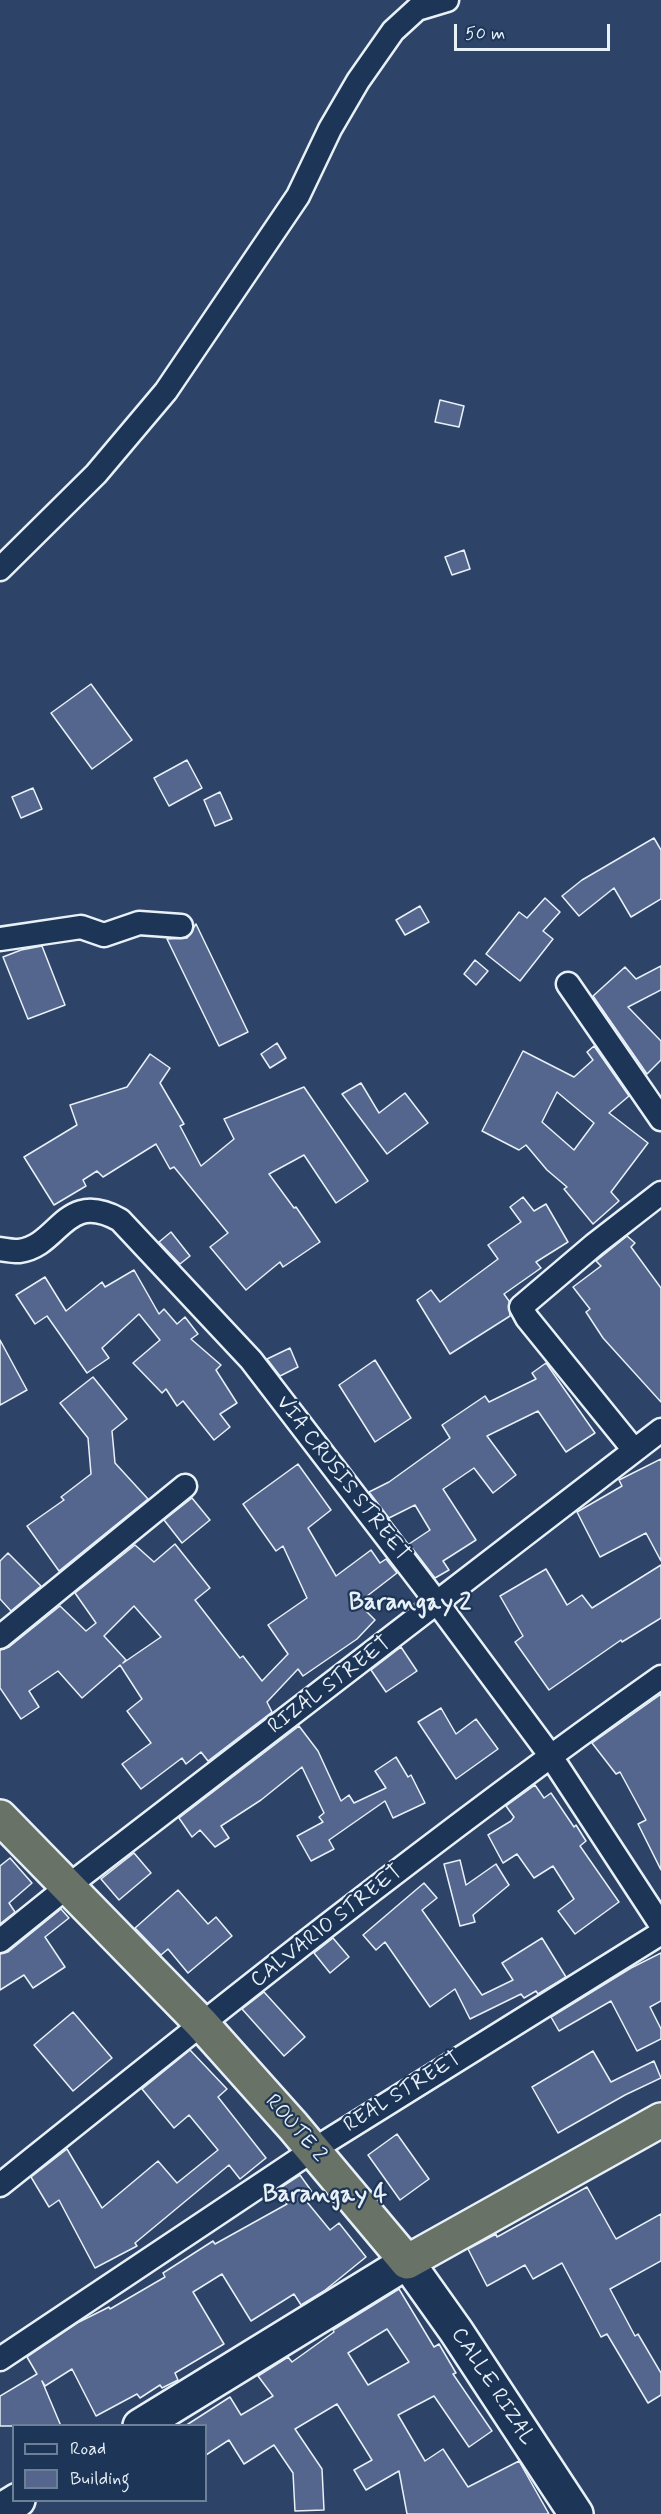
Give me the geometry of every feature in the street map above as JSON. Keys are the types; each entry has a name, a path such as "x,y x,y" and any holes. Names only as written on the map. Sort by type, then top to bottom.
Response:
{"highway":[{"name":"ROUTE 2","path":"0,1817 201,2024 313,2150 407,2262"},
{"path":"407,2262 661,2120"}],"main road":[{"path":"143,2424 407,2262"},
{"name":"CALLE RIZAL","path":"407,2262 456,2331 576,2514"},
{"path":"0,2511 15,2502"}],"street":[{"path":"0,569 96,474 166,391 298,196 330,129 358,81 393,32 417,9 447,0"},
{"path":"0,939 72,927 81,927 104,935 139,923 181,926"},
{"path":"568,984 661,1119"},
{"path":"634,1450 527,1318 521,1307 594,1245 661,1193"},
{"name":"VIA CRUSIS STREET","path":"0,1250 20,1251 33,1246 64,1222 89,1209 102,1210 120,1220 251,1360 438,1604 550,1755 661,1925"},
{"name":"RIZAL STREET","path":"0,1941 661,1430"},
{"path":"0,1636 185,1486"},
{"name":"CALVARIO STREET","path":"0,2185 201,2024 550,1755 661,1677"},
{"name":"REAL STREET","path":"0,2360 313,2150 661,1933"}],"building":[{"path":"440,400 464,406 459,427 435,422"},
{"path":"464,550 470,569 452,575 445,557"},
{"path":"91,684 132,740 92,769 51,713"},
{"path":"187,760 202,788 169,806 154,778"},
{"path":"33,788 42,809 21,818 12,797"},
{"path":"220,792 232,819 215,826 204,800"},
{"path":"654,838 661,850 661,899 631,917 614,888 579,916 562,896 582,880"},
{"path":"545,898 560,912 543,931 553,939 520,981 486,954 519,912 527,918"},
{"path":"420,906 429,922 405,935 396,920"},
{"path":"196,924 248,1032 219,1046 167,939 187,938"},
{"path":"42,946 65,1005 28,1019 3,957 21,950"},
{"path":"475,960 488,971 476,985 464,974"},
{"path":"661,966 661,990 628,1007 661,1041 661,1060 647,1074 593,996 625,967 636,979"},
{"path":"277,1043 286,1058 270,1068 261,1054"},
{"path":"594,1046 629,1096 609,1113 648,1143 611,1192 619,1201 593,1224 564,1189 567,1187 547,1170 526,1145 519,1150 482,1131 523,1051 574,1077 593,1060 587,1052","holes":["557,1092 594,1123 574,1150 542,1122"]},
{"path":"150,1054 170,1068 160,1083 184,1124 180,1126 201,1166 234,1139 224,1119 304,1087 368,1181 336,1203 304,1155 269,1174 320,1242 283,1267 280,1262 246,1290 210,1247 228,1233 174,1167 170,1169 156,1144 103,1177 97,1171 83,1180 86,1186 54,1205 24,1157 77,1125 70,1105 127,1087"},
{"path":"361,1083 379,1113 405,1093 428,1123 387,1154 342,1094"},
{"path":"523,1197 534,1211 546,1204 568,1242 536,1262 541,1268 504,1294 509,1301 510,1316 450,1354 417,1300 431,1290 440,1302 498,1259 488,1245 521,1222 510,1207"},
{"path":"171,1232 190,1256 180,1264 159,1242"},
{"path":"627,1236 635,1243 631,1247 661,1288 661,1402 603,1338 586,1312 590,1309 573,1287 601,1266 596,1261"},
{"path":"134,1270 159,1314 164,1309 177,1324 185,1317 198,1334 191,1339 221,1365 216,1370 237,1403 220,1414 230,1427 214,1440 183,1401 177,1406 166,1389 162,1393 133,1363 160,1340 139,1314 102,1348 109,1358 87,1373 47,1316 35,1324 16,1295 45,1277 66,1311 102,1282 105,1287"},
{"path":"0,1340 27,1390 0,1405"},
{"path":"290,1348 298,1367 280,1376 267,1359"},
{"path":"375,1360 411,1418 375,1442 339,1385"},
{"path":"546,1363 595,1433 566,1452 538,1411 487,1436 516,1475 493,1493 474,1468 443,1489 476,1540 443,1561 449,1570 435,1578 409,1544 430,1530 415,1505 389,1518 369,1492 389,1482 450,1438 442,1425 485,1396 489,1402 536,1379 532,1373"},
{"path":"93,1377 127,1419 112,1431 115,1463 148,1499 59,1571 27,1526 64,1500 61,1497 91,1474 88,1438 60,1403"},
{"path":"661,1459 661,1561 646,1533 600,1557 577,1512 622,1486 619,1480"},
{"path":"298,1464 331,1510 308,1528 336,1576 371,1550 380,1563 386,1559 397,1573 358,1603 375,1620 357,1639 303,1676 298,1669 267,1702 272,1712 208,1761 201,1752 186,1764 182,1758 141,1789 122,1764 151,1743 127,1711 142,1699 120,1665 82,1698 58,1671 29,1691 39,1707 21,1719 0,1688 0,1650 9,1647 60,1606 86,1631 96,1623 75,1593 135,1545 154,1562 175,1544 210,1588 195,1600 240,1658 243,1656 262,1681 288,1654 268,1625 307,1598 283,1546 276,1551 243,1504","holes":["134,1606 161,1637 123,1663 126,1660 104,1636"]},
{"path":"192,1498 210,1520 182,1543 164,1520"},
{"path":"8,1553 41,1586 11,1611 0,1599 0,1561"},
{"path":"661,1565 661,1618 622,1642 621,1640 549,1690 515,1642 523,1636 500,1596 546,1569 567,1605 582,1595 592,1608"},
{"path":"401,1647 417,1671 386,1692 371,1670"},
{"path":"661,1694 661,1870 638,1824 646,1820 620,1772 616,1774 592,1743"},
{"path":"441,1708 456,1734 476,1719 498,1749 456,1779 418,1722"},
{"path":"299,1726 318,1751 341,1801 349,1795 354,1803 386,1788 375,1771 396,1757 408,1777 411,1775 425,1803 393,1818 385,1801 329,1840 334,1849 311,1861 297,1836 323,1822 319,1817 324,1813 302,1767 261,1800 221,1826 229,1838 215,1847 200,1830 192,1837 179,1818"},
{"path":"535,1785 544,1798 551,1793 574,1827 576,1825 586,1841 580,1846 619,1902 575,1934 558,1911 574,1899 553,1866 534,1878 517,1854 503,1863 488,1835 511,1821 514,1817 506,1806"},
{"path":"134,1853 151,1873 119,1900 101,1879"},
{"path":"10,1858 32,1883 9,1903 15,1912 0,1924 0,1866"},
{"path":"460,1860 466,1885 496,1864 509,1885 473,1915 475,1922 460,1926 444,1864"},
{"path":"424,1883 437,1898 422,1910 482,1995 513,1980 502,1963 542,1938 566,1977 538,1994 536,1991 524,1998 521,1994 470,2019 455,1989 430,2007 385,1942 376,1950 363,1935"},
{"path":"178,1890 208,1924 216,1917 232,1936 188,1973 168,1949 161,1955 135,1928"},
{"path":"61,1909 69,1918 45,1937 65,1967 33,1988 24,1975 0,1990 0,1954 8,1952"},
{"path":"333,1938 349,1957 330,1973 314,1953"},
{"path":"661,1953 661,2001 650,2007 661,2029 661,2039 637,2051 611,2001 559,2031 551,2017 631,1968"},
{"path":"264,1992 305,2037 284,2056 242,2009"},
{"path":"73,2012 112,2058 73,2091 34,2045"},
{"path":"190,2050 227,2089 218,2097 266,2158 240,2179 229,2165 135,2243 137,2246 95,2268 59,2200 49,2207 31,2177 67,2149 102,2208 158,2161 177,2183 218,2150 189,2115 174,2128 142,2089"},
{"path":"593,2051 611,2082 654,2061 661,2078 625,2095 558,2133 532,2087"},
{"path":"397,2134 429,2179 400,2200 368,2155"},
{"path":"300,2175 315,2196 307,2202 330,2230 339,2223 366,2257 324,2291 301,2305 294,2294 251,2321 222,2274 193,2292 224,2344 175,2373 178,2380 162,2388 160,2385 140,2398 137,2394 96,2416 72,2369 45,2386 42,2381 60,2424 0,2426 0,2396 37,2374 27,2357 79,2322 109,2307 110,2309 165,2277 163,2273 213,2241 215,2244 287,2204 277,2190"},
{"path":"587,2187 616,2239 661,2214 661,2261 610,2289 635,2336 638,2334 661,2373 661,2395 648,2403 607,2334 601,2337 562,2263 533,2279 525,2265 487,2286 468,2249 496,2234 497,2237"},
{"path":"399,2289 434,2347 439,2344 456,2373 453,2374 492,2431 469,2447 434,2396 398,2415 425,2461 443,2449 468,2487 519,2461 549,2514 407,2514 399,2471 366,2490 354,2470 372,2460 337,2404 295,2429 322,2469 324,2510 295,2511 293,2473 274,2445 244,2464 229,2440 207,2454 207,2424 188,2424 230,2397 241,2415 273,2396 258,2376 288,2357 292,2362 334,2332 333,2330","holes":["387,2329 409,2362 368,2385 348,2353"]}],"district":[{"name":"Barangay 2","path":"410,1604"},
{"name":"Barangay 4","path":"325,2196"}]}
